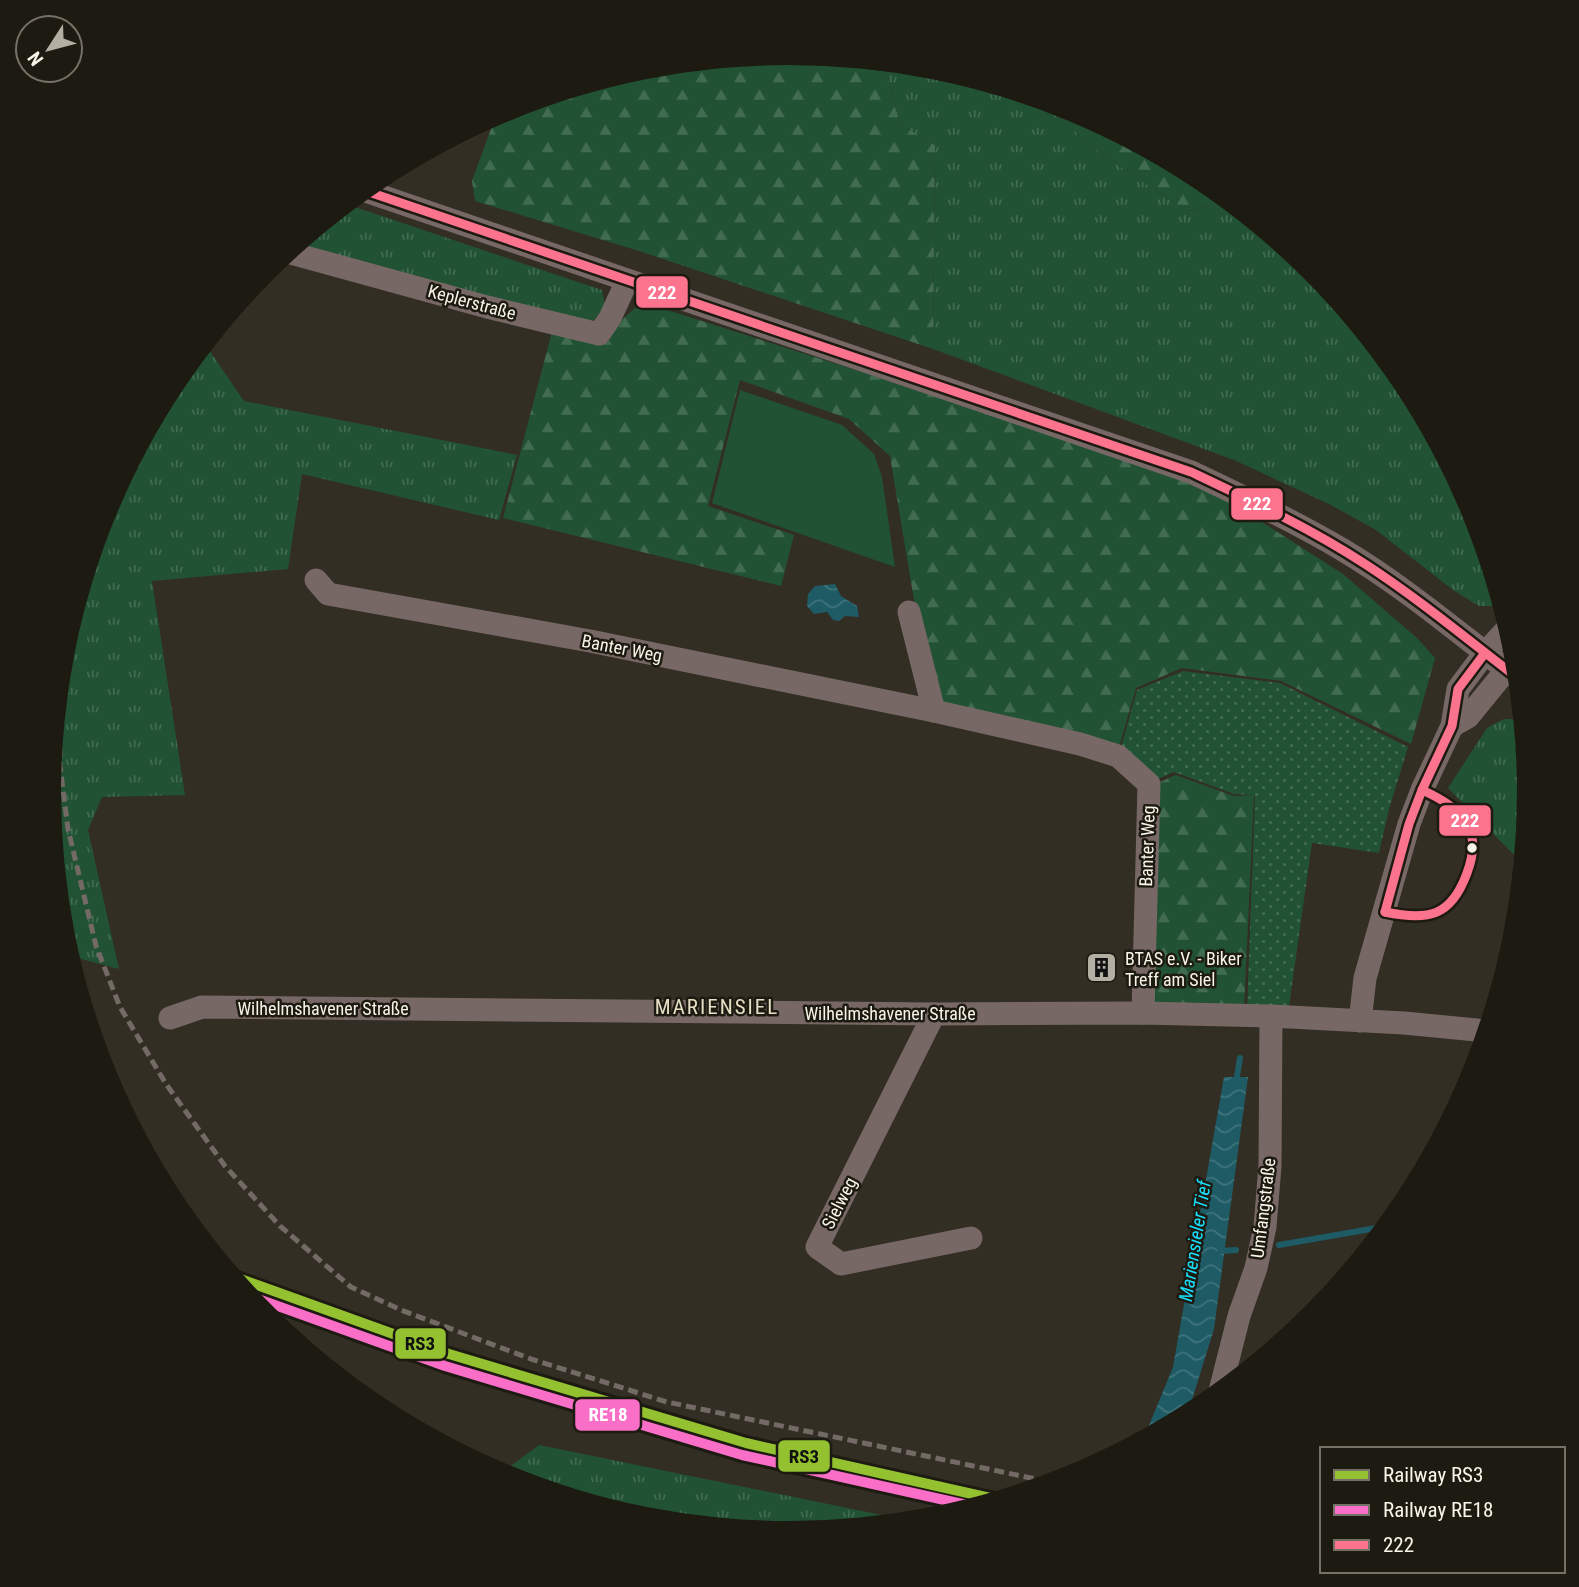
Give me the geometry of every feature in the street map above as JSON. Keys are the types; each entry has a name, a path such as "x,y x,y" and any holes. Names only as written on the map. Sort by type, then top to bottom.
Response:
{"street":[{"path":"376,194 1191,472 1269,509 1344,550 1389,580 1485,653 1506,665"},
{"name":"Keplerstraße","path":"299,255 487,307 599,334 610,318 627,281"},
{"name":"Banter Weg","path":"316,580 328,594 590,641 934,711 1118,755 1149,784 1143,1013"},
{"path":"909,612 934,711"},
{"path":"1360,1021 1365,978 1409,824 1452,726 1458,689 1500,636"},
{"path":"1452,726 1468,717 1508,675"},
{"name":"Wilhelmshavener Straße","path":"170,1018 202,1007 934,1014 1143,1013 1271,1016 1478,1030"},
{"name":"Sielweg","path":"934,1014 808,1250 841,1264 971,1238"},
{"name":"Umfangstraße","path":"1223,1378 1239,1316 1256,1268 1265,1227 1270,1166 1271,1016"}],"green space":[{"path":"790,65 886,71 900,124 935,145 933,349 639,251 475,201 472,181 491,130 555,104 601,90 694,71 742,67"},
{"path":"886,71 932,79 1024,104 1059,118 1098,152 1187,211 1216,204 1270,246 1337,313 1395,389 1420,429 1443,471 1462,515 1493,606 1479,606 1453,590 1376,530 1329,504 1234,460 933,349 935,145 900,124"},
{"path":"1059,118 1112,140 1154,163 1216,204 1187,211 1098,152"},
{"path":"357,208 602,290 605,306 594,320 549,332 293,261"},
{"path":"642,302 1207,487 1343,574 1418,639 1435,658 1411,744 1281,681 1182,668 1136,688 1118,751 939,701 916,612 890,456 849,419 740,380 708,506 794,535 781,586 503,518 553,328 607,343 618,323"},
{"path":"211,352 244,401 517,455 499,520 302,474 288,569 152,581 185,795 102,797 88,830 119,969 81,959 67,889 61,794 67,698 75,651 100,559 136,471 184,389"},
{"path":"740,390 842,425 874,454 882,477 895,567 712,503"},
{"path":"1183,671 1280,683 1408,747 1379,853 1312,843 1288,1013 1247,1010 1255,795 1234,794 1174,772 1151,782 1120,751 1137,690"},
{"path":"1504,719 1514,719 1518,794 1515,856 1448,788 1487,728"},
{"path":"1176,775 1234,796 1254,795 1244,1010 1148,1006 1153,785"},
{"path":"539,1445 886,1516 790,1522 694,1516 601,1497 511,1466"}],"water":[{"path":"835,584 841,596 857,606 859,617 845,616 839,621 833,620 827,612 814,614 807,606 808,594 815,586"},
{"path":"1224,1077 1248,1077 1214,1329 1192,1400 1148,1427 1173,1367"}],"waterway":[{"name":"Mariensieler Tief","path":"1236,1082 1240,1058"},
{"path":"1279,1245 1373,1229"},
{"path":"1220,1251 1236,1250"}],"railway":[{"path":"62,779 68,829 96,946 120,1007 166,1084 225,1166 280,1226 351,1287 401,1310 531,1359 667,1402 1035,1479"}],"rail line":[{"name":"RS3","path":"250,1283 449,1354 746,1443 981,1496"},
{"name":"RE18","path":"271,1303 445,1366 742,1455 955,1502"}],"transit line":[{"name":"222","path":"376,194 1191,472 1301,526 1365,564 1424,605 1507,670"},
{"name":"222","path":"1385,912 1409,824 1452,726 1458,689 1485,653"},
{"name":"222","path":"1385,912 1414,916 1426,915 1445,907 1461,888 1472,857 1473,844 1466,821 1448,804 1422,790"}],"place":[{"name":"BTAS e.V. - Biker Treff am Siel","path":"1102,968"}],"district":[{"name":"MARIENSIEL","path":"717,1007"}]}
